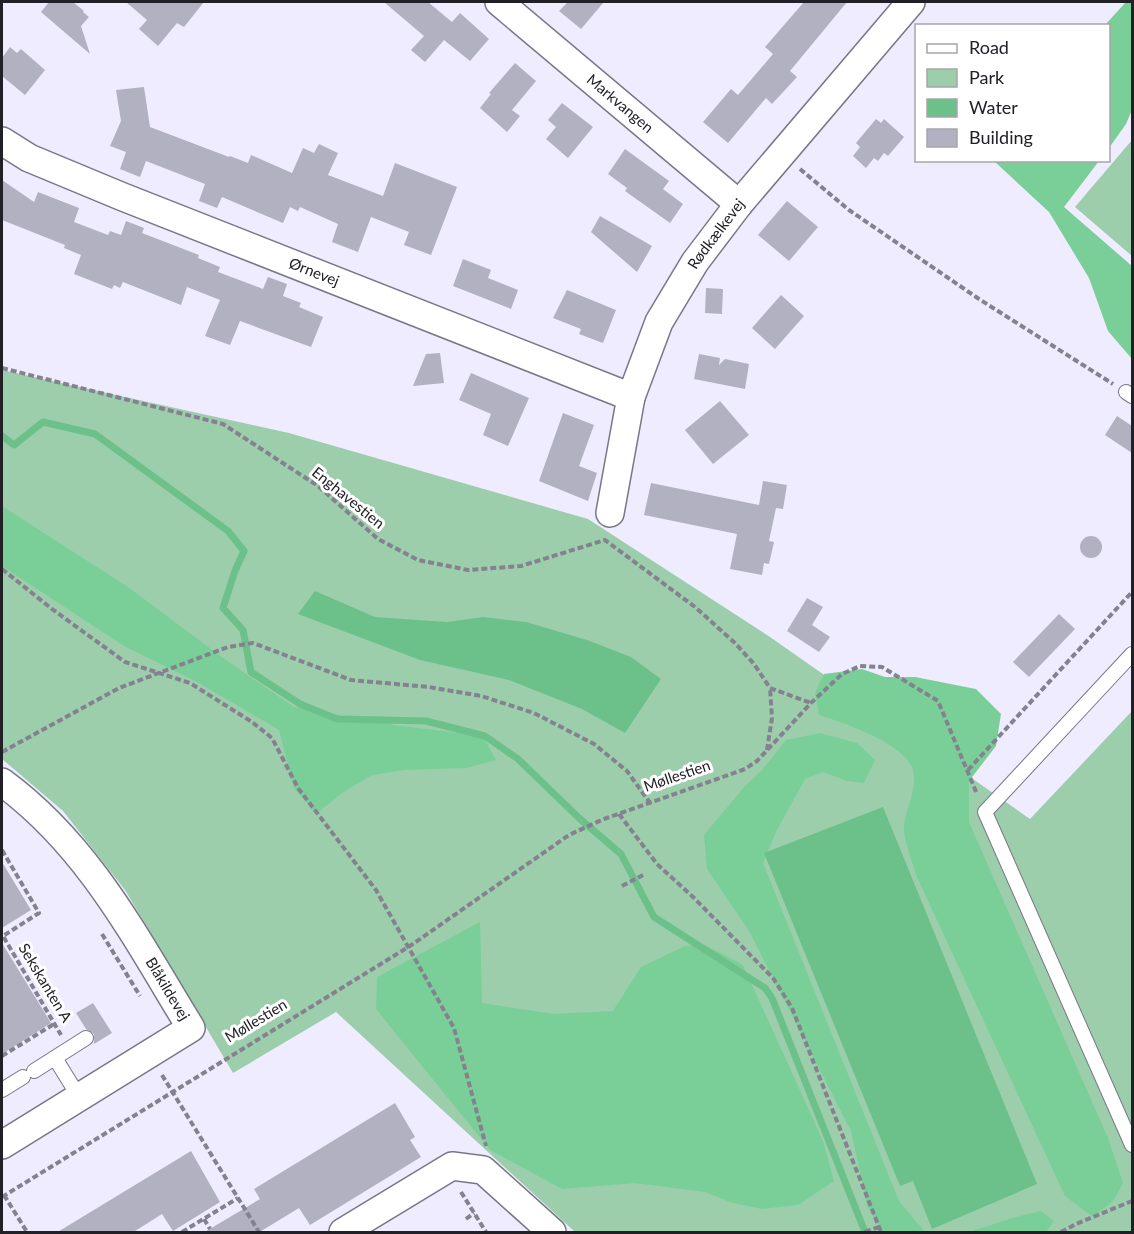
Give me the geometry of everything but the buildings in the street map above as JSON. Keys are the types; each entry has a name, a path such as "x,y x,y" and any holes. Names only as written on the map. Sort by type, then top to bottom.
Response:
{"street":[{"name":"Rødkælkevej","path":"610,513 631,397 659,322 696,261 739,204 911,2"},
{"name":"Markvangen","path":"506,4 739,204"},
{"name":"Ørnevej","path":"2,141 28,158 123,197 631,397"},
{"name":"Blåkildevej","path":"2,782 72,846 107,891 190,1028 2,1145"},
{"path":"343,1233 452,1166 483,1170 552,1233"}],"lane":[{"path":"1132,654 985,812 1132,1145"},
{"path":"2,1090 86,1038"},
{"path":"55,1058 79,1097"}],"path":[{"path":"782,153 849,210 979,299 1129,394"},
{"name":"Enghavestien","path":"2,368 223,424 318,486 378,538 418,560 468,570 521,566 605,540 695,607 754,664 770,688"},
{"path":"2,569 125,662 189,683 252,722 272,738 298,788 376,890 410,946 454,1028 487,1152 483,1170"},
{"path":"968,770 1132,592"},
{"path":"2,752 119,688 228,647 253,643 351,680 429,687 481,696 534,713 594,744 627,771 650,803"},
{"name":"Møllestien","path":"3,1196 410,946 569,835 604,819 745,769 757,761 811,703 842,674 860,666 882,667 938,701 985,812"},
{"path":"767,750 772,718 770,688 811,703"},
{"path":"619,814 657,864 773,978 792,1008 881,1233"},
{"name":"Sekskanten A","path":"2,850 39,913 2,937 69,1049"},
{"path":"622,886 643,875"},
{"path":"98,927 146,1005"},
{"path":"2,1056 55,1024"},
{"path":"150,1054 259,1233"},
{"path":"447,1169 486,1233"},
{"path":"3,1196 27,1233"},
{"path":"182,1233 238,1198"},
{"path":"1061,1233 1076,1224 1132,1201"},
{"path":"466,1219 474,1213"},
{"path":"204,1219 210,1229"},
{"path":"865,1233 877,1227"}],"green space":[{"path":"1132,140 1132,256 1075,207"},
{"path":"2,370 289,433 588,519 770,637 1030,819 1132,711 1132,1232 575,1232 336,1012 233,1073 125,890 63,811 2,759"}],"shaded area":[{"path":"1126,2 1132,2 1132,110 1126,124 1110,147 1110,24 1106,24"},
{"path":"995,162 1098,162 1064,207 1132,266 1132,359 1108,331 1089,278 1049,212"},
{"path":"2,506 128,587 294,707 394,725 483,736 496,760 467,768 405,770 372,775 345,791 316,814 294,788 279,730 197,682 124,646 2,566"},
{"path":"862,669 885,677 915,677 976,689 1001,714 996,746 969,781 969,822 1108,1138 1123,1183 1114,1200 1093,1217 1065,1196 916,875 904,830 914,782 910,764 890,745 860,730 819,715 815,693 824,674"},
{"path":"820,733 857,743 875,760 864,783 847,781 823,772 805,779 777,830 763,863 899,1201 925,1232 882,1232 867,1205 851,1131 749,931 707,869 704,835 786,740"},
{"path":"480,922 482,1003 554,1014 613,1011 641,967 685,946 705,945 743,965 823,1141 834,1181 798,1205 762,1209 733,1203 705,1192 635,1183 562,1189 490,1150 376,1009 377,977"},
{"path":"1041,1211 1054,1221 1046,1232 969,1232 1012,1218"}],"water":[{"path":"315,591 375,617 447,622 483,617 526,622 587,640 631,657 661,679 625,733 582,709 509,680 420,660 298,614"},
{"path":"883,807 1037,1184 932,1229 913,1181 900,1186 764,853"}],"waterway":[{"path":"2,436 14,445 43,422 95,434 228,531 244,551 223,608 243,630 251,672 300,704 337,719 426,721 485,736 518,759 579,818 621,854 654,917 765,988 772,998 865,1232"}]}
